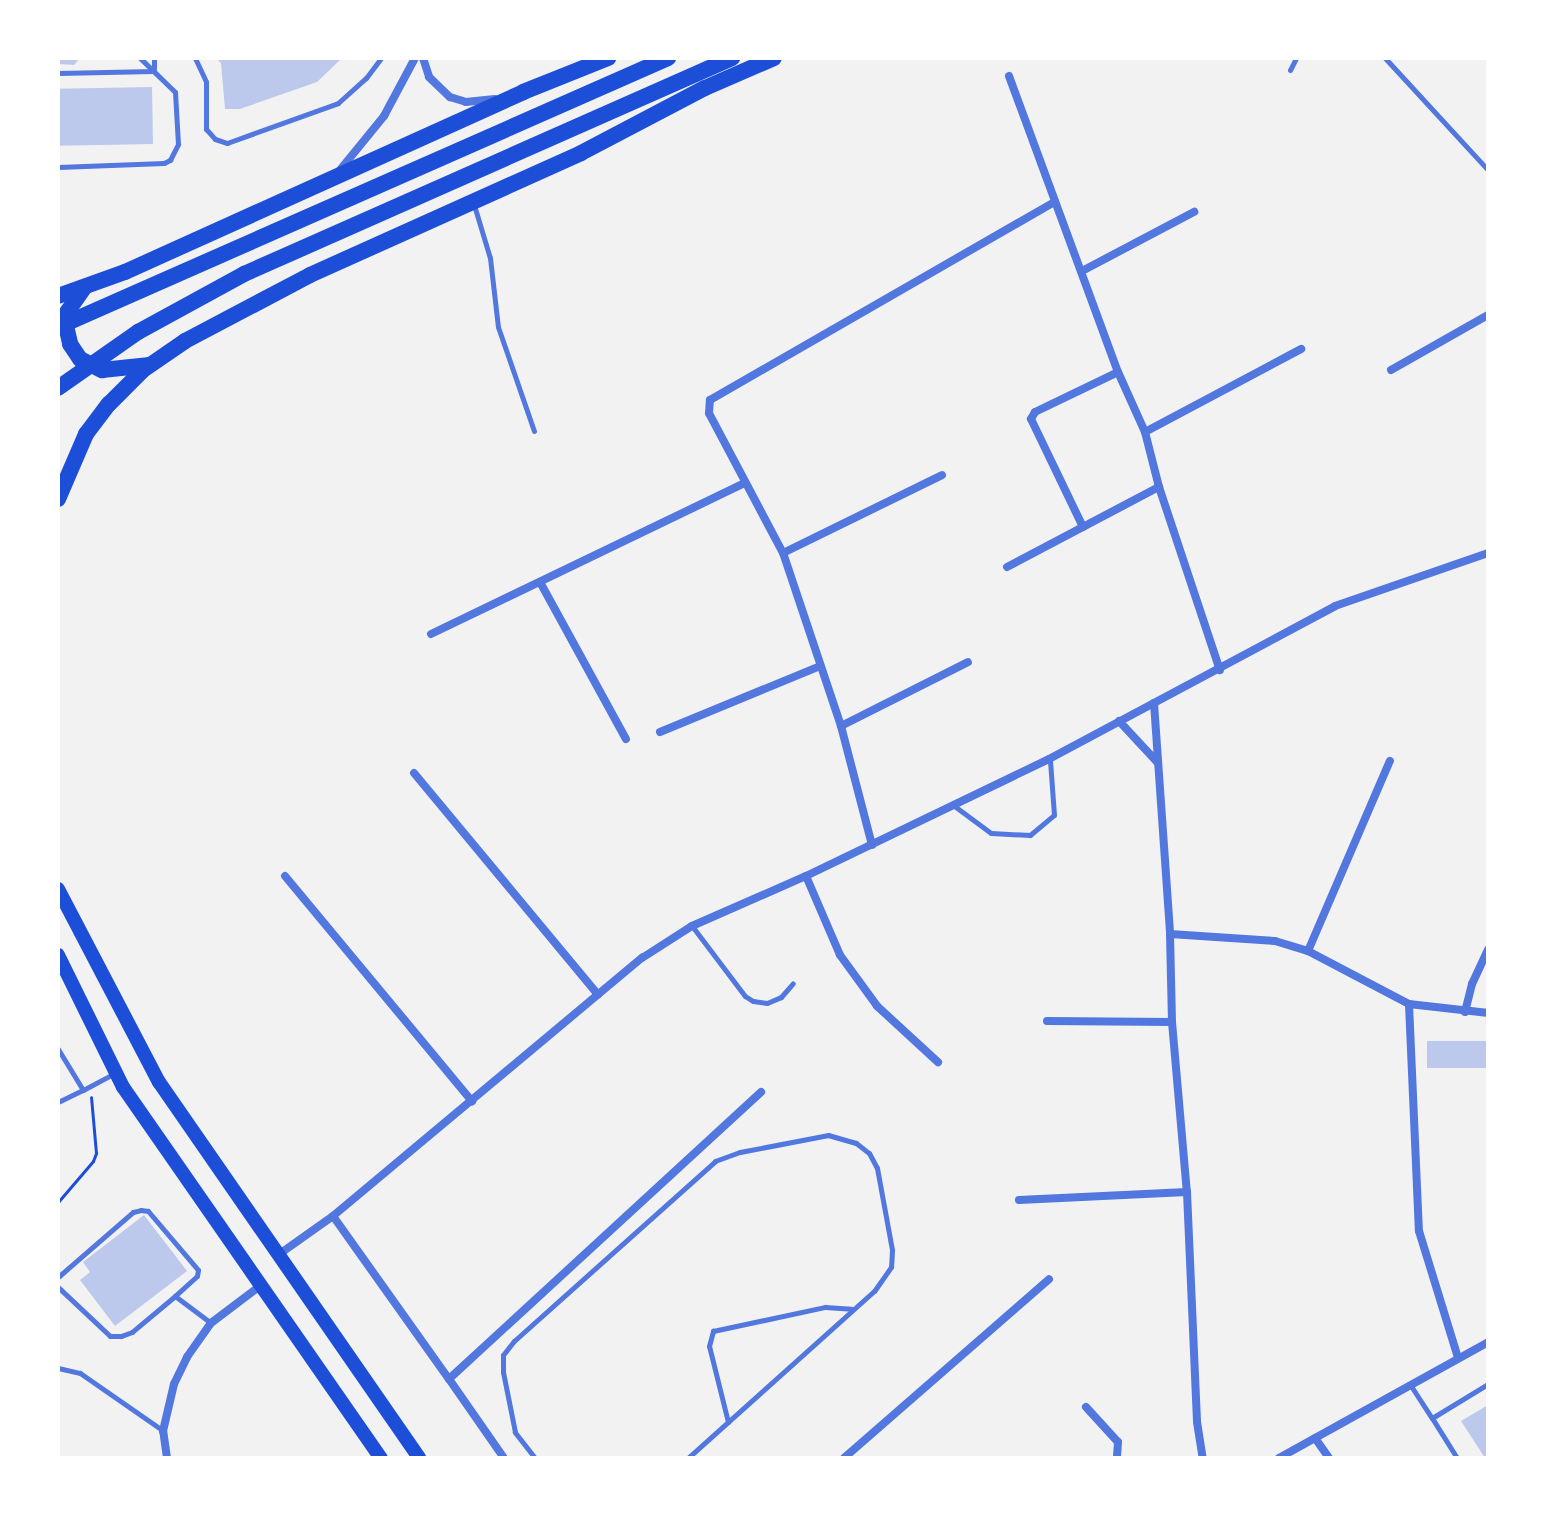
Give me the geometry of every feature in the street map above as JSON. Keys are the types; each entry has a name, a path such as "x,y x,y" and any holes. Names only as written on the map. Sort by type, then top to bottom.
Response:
{"main road":[{"path":"58,296 84,288 523,92 608,58"},
{"path":"58,327 668,58"},
{"path":"58,388 183,306 341,230 732,58"},
{"path":"58,499 86,434 109,404 150,365 230,315 774,58"},
{"path":"84,288 64,317 70,344 80,359 102,370 150,365"},
{"path":"58,889 159,1082 419,1458"},
{"path":"58,955 115,1073 381,1458"}],"street":[{"path":"331,180 384,116 415,58"},
{"path":"423,58 429,77 450,97 482,101 523,92"},
{"path":"1009,76 1118,372 1145,432 1159,487 1220,670"},
{"path":"872,845 841,726 783,553 743,484 709,413 710,400 1055,202"},
{"path":"1082,271 1194,212"},
{"path":"1391,370 1488,315"},
{"path":"1145,432 1301,349"},
{"path":"1083,527 1031,419 1035,412 1118,372"},
{"path":"783,553 942,475"},
{"path":"431,634 743,484"},
{"path":"1007,567 1159,487"},
{"path":"278,1255 333,1216 642,958 692,926 806,876 1049,759 1335,606 1488,553"},
{"path":"540,582 626,739"},
{"path":"841,726 968,662"},
{"path":"660,732 820,666"},
{"path":"1154,703 1170,934 1172,1022 1187,1192 1194,1370 1203,1458"},
{"path":"1119,721 1158,763"},
{"path":"1308,951 1390,761"},
{"path":"414,773 598,995"},
{"path":"285,876 472,1101"},
{"path":"806,876 840,955 877,1006 938,1062"},
{"path":"1170,934 1275,941 1308,951 1409,1004 1488,1013"},
{"path":"1465,1012 1472,984 1488,950"},
{"path":"1409,1004 1419,1231 1458,1358"},
{"path":"1047,1021 1172,1022"},
{"path":"449,1379 761,1092"},
{"path":"1019,1200 1187,1192"},
{"path":"333,1216 504,1458"},
{"path":"844,1458 1049,1279"},
{"path":"167,1458 163,1431 174,1384 187,1357 211,1323 260,1286"},
{"path":"1279,1458 1488,1342"},
{"path":"1086,1407 1118,1442 1117,1458"},
{"path":"1315,1438 1329,1458"}],"lane":[{"path":"58,167 164,163 170,160 178,144 177,101 172,87 140,58"},
{"path":"154,58 154,71"},
{"path":"195,58 206,82 206,129 215,139 227,143 338,103 360,85 381,58"},
{"path":"1290,70 1296,58"},
{"path":"1385,58 1488,170"},
{"path":"58,73 154,71"},
{"path":"473,201 490,258 498,327 534,431"},
{"path":"953,805 991,833 1030,835 1054,815 1049,759"},
{"path":"692,926 745,996 753,1001 767,1003 781,997 793,983"},
{"path":"58,1049 83,1090"},
{"path":"58,1102 115,1073"},
{"path":"535,1458 515,1432 503,1372 503,1355 715,1161 740,1152 828,1135 856,1143 869,1153 877,1168 886,1209 891,1267 874,1291 688,1458"},
{"path":"58,1277 112,1229 141,1210 148,1211 198,1270 197,1276 132,1332 110,1336 58,1287"},
{"path":"175,1296 211,1323"},
{"path":"728,1422 709,1346 713,1331 825,1307 852,1309"},
{"path":"58,1368 80,1373 163,1431"},
{"path":"1410,1384 1457,1458"},
{"path":"1432,1418 1488,1384"}],"path":[{"path":"58,1202 96,1153 89,1085"}],"building":[{"path":"58,58 80,58 74,65 58,64"},
{"path":"216,58 342,58 317,82 240,109 225,109 221,63"},
{"path":"152,87 153,144 59,146 58,89"},
{"path":"1427,1041 1488,1041 1488,1068 1427,1068"},
{"path":"144,1215 187,1271 115,1326 80,1280 90,1272 83,1262"},
{"path":"1488,1405 1488,1458 1485,1458 1461,1421"}]}
